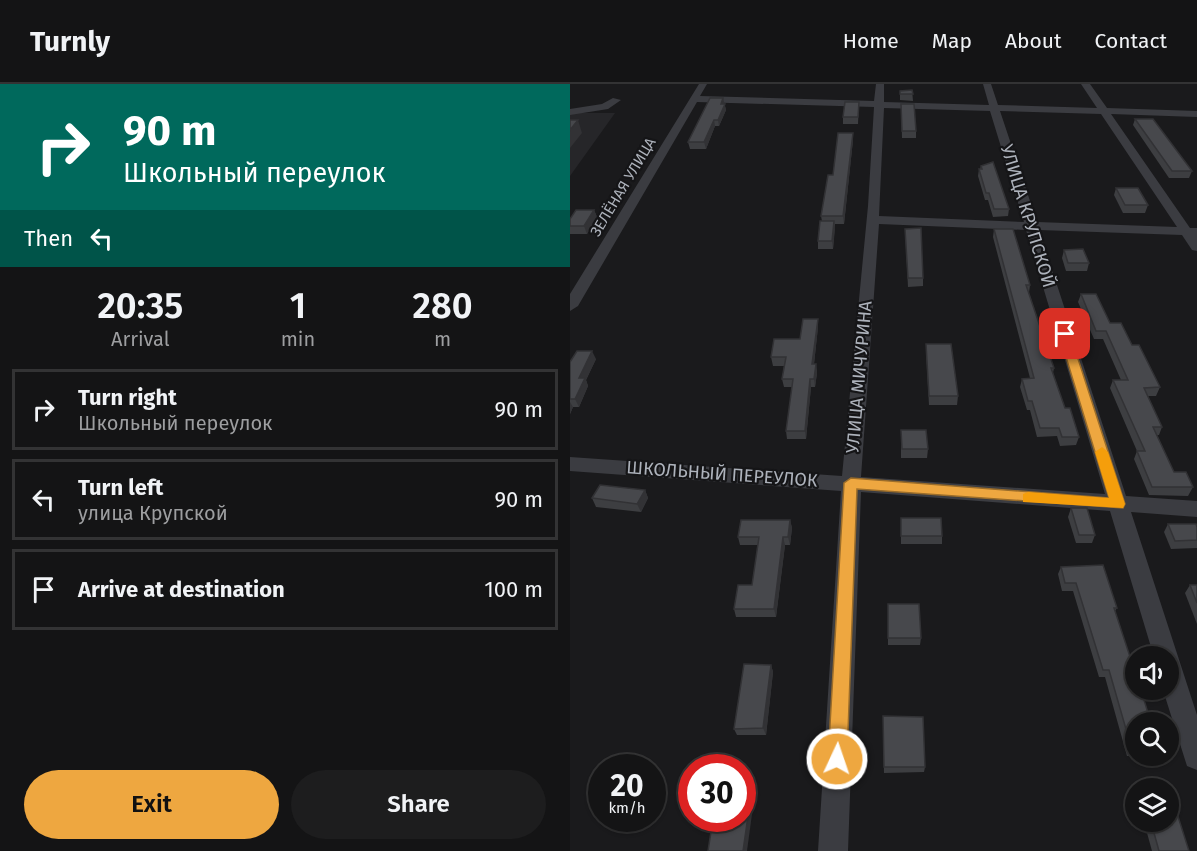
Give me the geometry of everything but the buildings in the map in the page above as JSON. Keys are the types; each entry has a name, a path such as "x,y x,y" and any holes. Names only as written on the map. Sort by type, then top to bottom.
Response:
{"street":[{"name":"ЗЕЛЁНАЯ УЛИЦА","path":"570,306 704,84"},
{"name":"УЛИЦА МИЧУРИНА","path":"833,851 851,483 872,220 880,84"},
{"name":"УЛИЦА КРУПСКОЙ","path":"987,84 1163,646"},
{"path":"1085,84 1192,231 1197,247"},
{"path":"695,99 996,110 1197,114"},
{"path":"570,112 605,107 616,100"},
{"path":"872,220 1192,231"},
{"name":"ШКОЛЬНЫЙ ПЕРЕУЛОК","path":"570,464 1197,509"},
{"path":"1179,700 1197,756"}],"shaded area":[{"path":"570,113 615,113 570,176"}],"slow traffic":[{"path":"1028,498 1118,504 1102,452"}],"route":[{"path":"837,759 851,483 1118,504 1065,334"}]}
